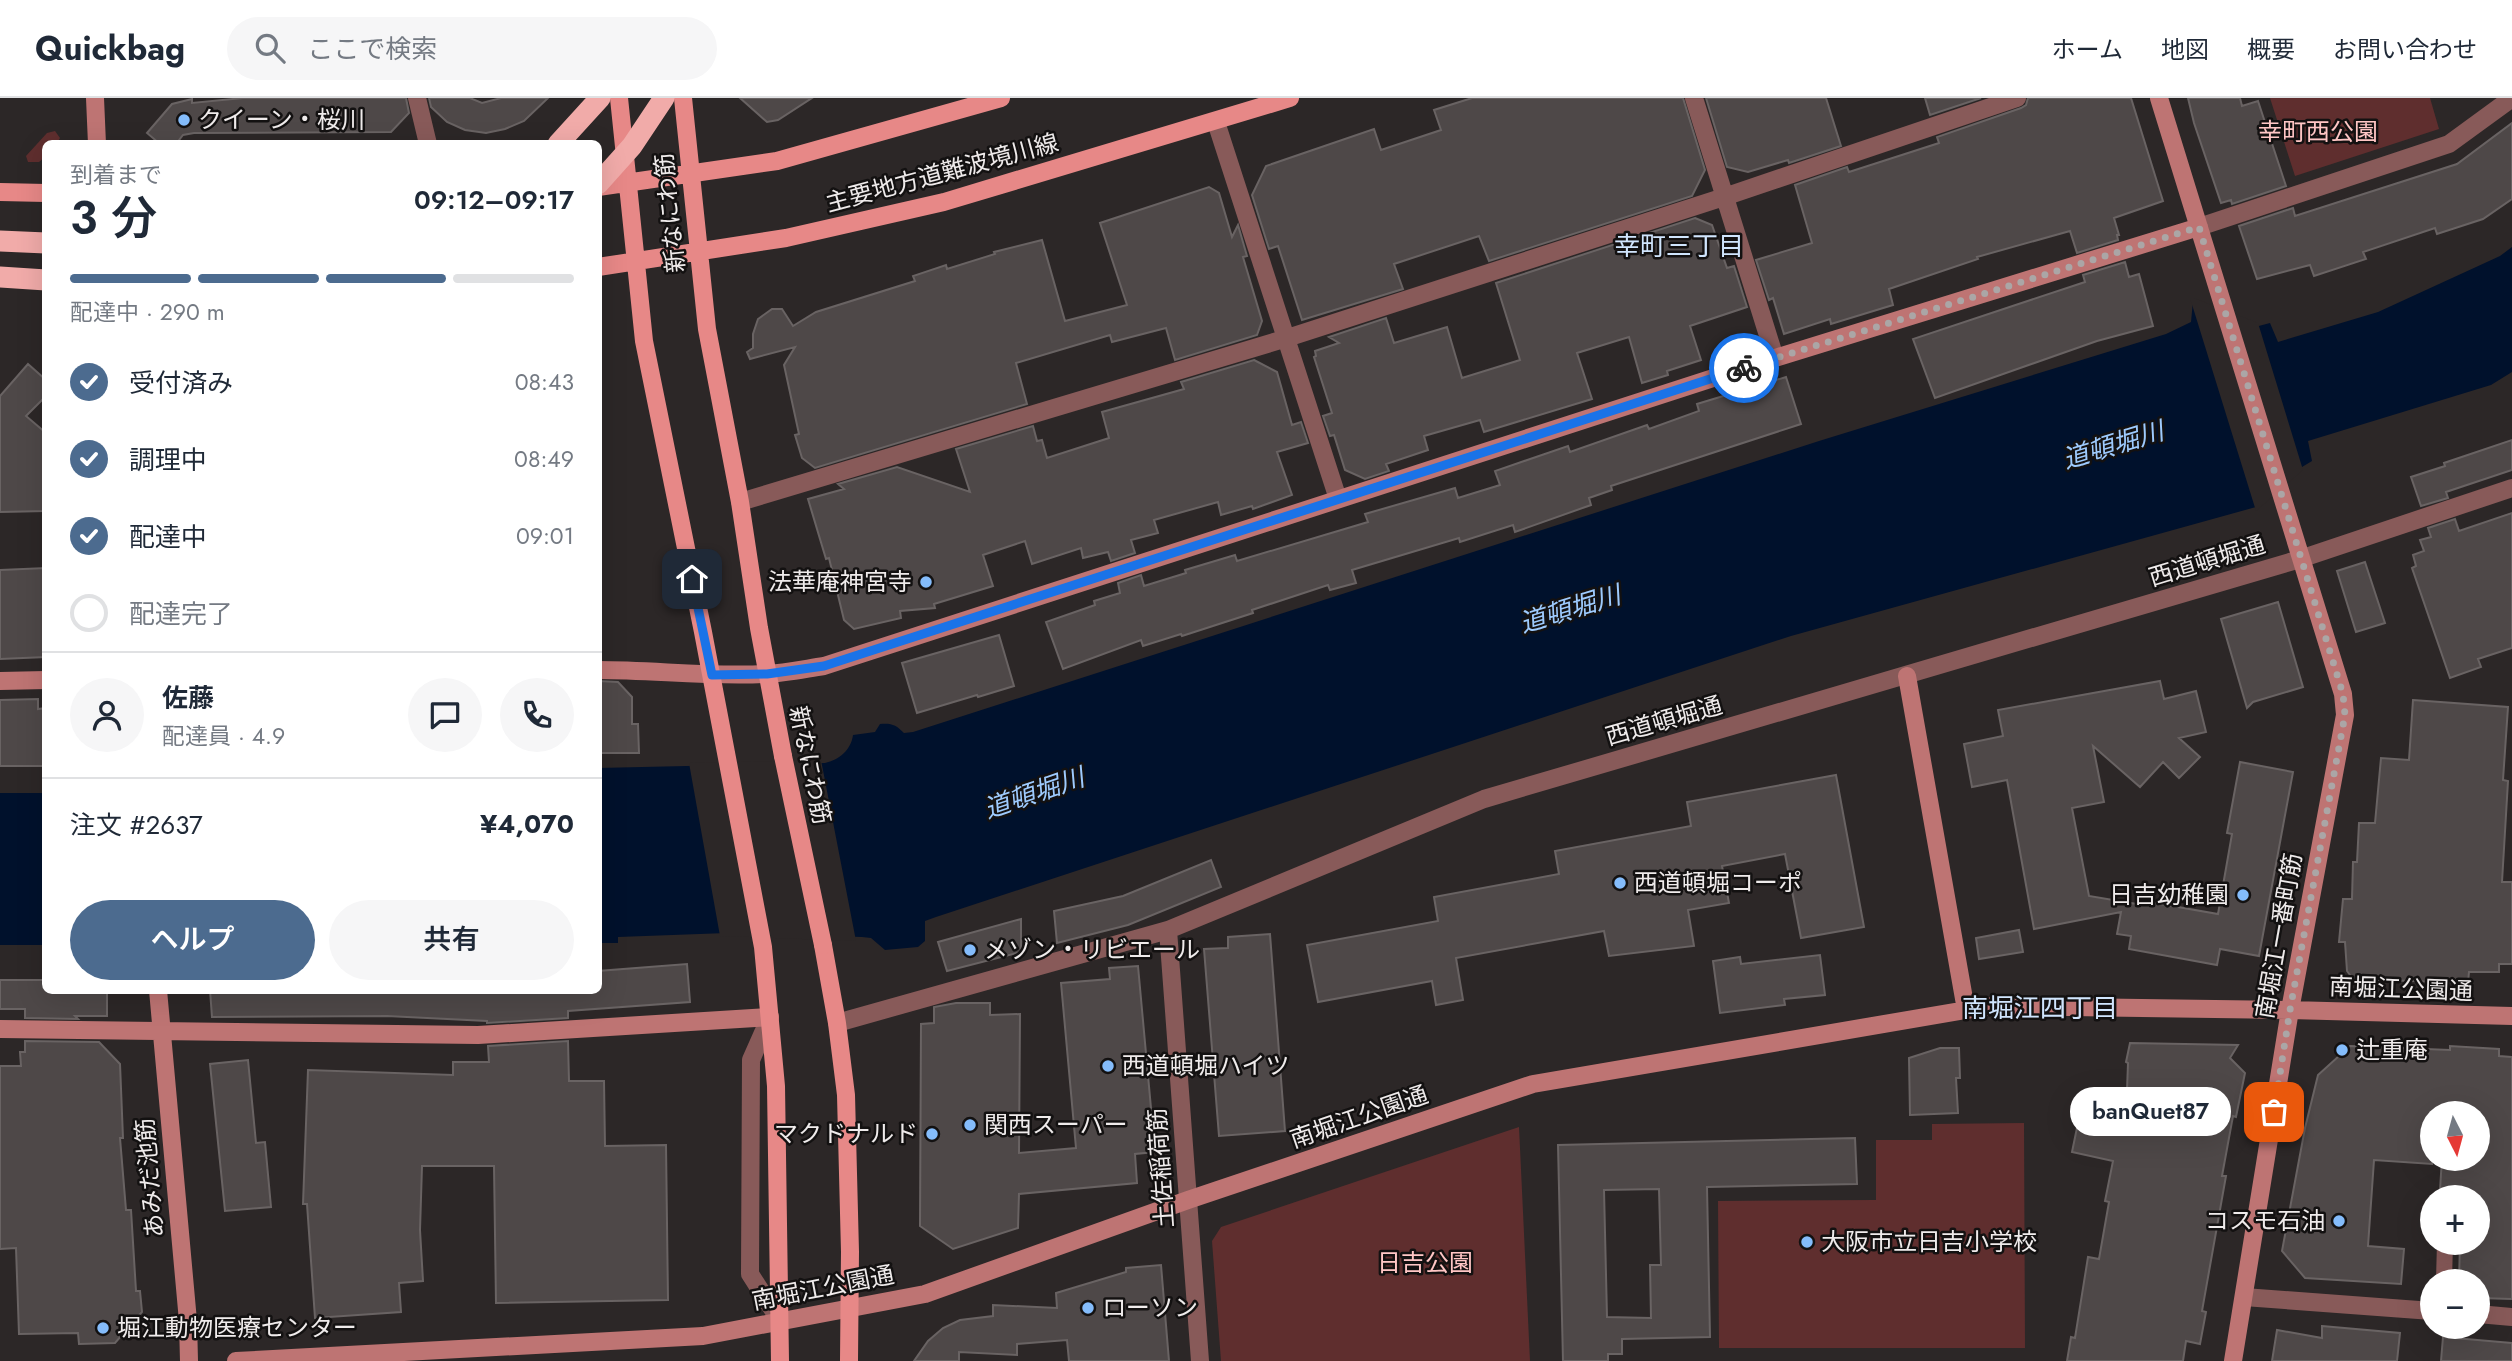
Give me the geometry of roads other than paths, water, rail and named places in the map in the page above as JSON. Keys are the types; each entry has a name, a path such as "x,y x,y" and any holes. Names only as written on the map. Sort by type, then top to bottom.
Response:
{"highway":[{"path":"562,140 600,98"},
{"path":"602,180 632,146 664,98"},
{"path":"0,241 42,243"},
{"path":"0,277 42,280"}],"main road":[{"name":"新なにわ筋","path":"619,98 644,341 712,675 763,947 775,1086 780,1361"},
{"name":"新なにわ筋","path":"683,98 707,329 740,502 767,674 837,1023 846,1095 849,1361"},
{"path":"602,185 691,175 777,161 1000,98"},
{"name":"主要地方道難波境川線","path":"602,266 786,238 944,202 1290,98"},
{"path":"0,192 42,193"},
{"path":"0,282 42,280"}],"street":[{"path":"95,98 97,140"},
{"path":"417,98 427,140"},
{"path":"1694,98 1775,358"},
{"path":"740,502 1284,339 1724,197 2017,98"},
{"name":"南堀江一番町筋","path":"2160,98 2343,694 2345,715 2290,1010 2233,1361"},
{"path":"602,670 712,675 767,674 824,666 1775,358 2199,227 2449,144 2512,98"},
{"path":"1216,122 1284,339 1338,499"},
{"name":"西道頓堀通","path":"837,1023 1168,930 1484,799 2300,559 2512,488"},
{"path":"1907,676 1966,1010"},
{"path":"0,681 42,680"},
{"name":"土佐稲荷筋","path":"1168,930 1200,1361"},
{"name":"あみだ池筋","path":"158,994 188,1321 189,1361"},
{"name":"南堀江公園通","path":"236,1361 703,1336 925,1294 1188,1200 1533,1084 1966,1010 1993,1006 2512,1016"},
{"path":"0,1029 478,1035 770,1017 751,1060 750,1275 780,1321"},
{"path":"2244,1297 2420,1310"},
{"path":"2490,1315 2512,1317"}],"water":[{"name":"道頓堀川","path":"2512,247 2512,372 2491,385 2308,441 2312,461 2297,470 2256,507 1791,636 936,917 925,921 925,941 918,947 885,950 871,938 862,937 727,933 618,937 618,943 602,943 602,768 825,763 844,754 853,735 875,732 880,724 894,725 904,733 913,732 1819,441 2166,334 2191,322 2193,301 2255,327 2270,323 2278,342 2378,312 2500,256"},
{"path":"0,793 42,793 42,945 0,945"}],"place":[{"name":"クイーン・桜川","path":"184,120"},
{"name":"法華庵神宮寺","path":"926,582"},
{"name":"西道頓堀コーポ","path":"1620,883"},
{"name":"日吉幼稚園","path":"2243,895"},
{"name":"メゾン・リビエール","path":"970,950"},
{"name":"辻重庵","path":"2342,1050"},
{"name":"西道頓堀ハイツ","path":"1108,1066"},
{"name":"banQuet87","path":"2274,1112"},
{"name":"関西スーパー","path":"970,1125"},
{"name":"マクドナルド","path":"932,1134"},
{"name":"コスモ石油","path":"2339,1221"},
{"name":"大阪市立日吉小学校","path":"1807,1242"},
{"name":"ローソン","path":"1088,1308"},
{"name":"堀江動物医療センター","path":"103,1328"}],"district":[{"name":"幸町三丁目","path":"1679,246"},
{"name":"南堀江四丁目","path":"2040,1008"}],"park label":[{"name":"幸町西公園","path":"2318,132"},
{"name":"日吉公園","path":"1425,1263"}]}
